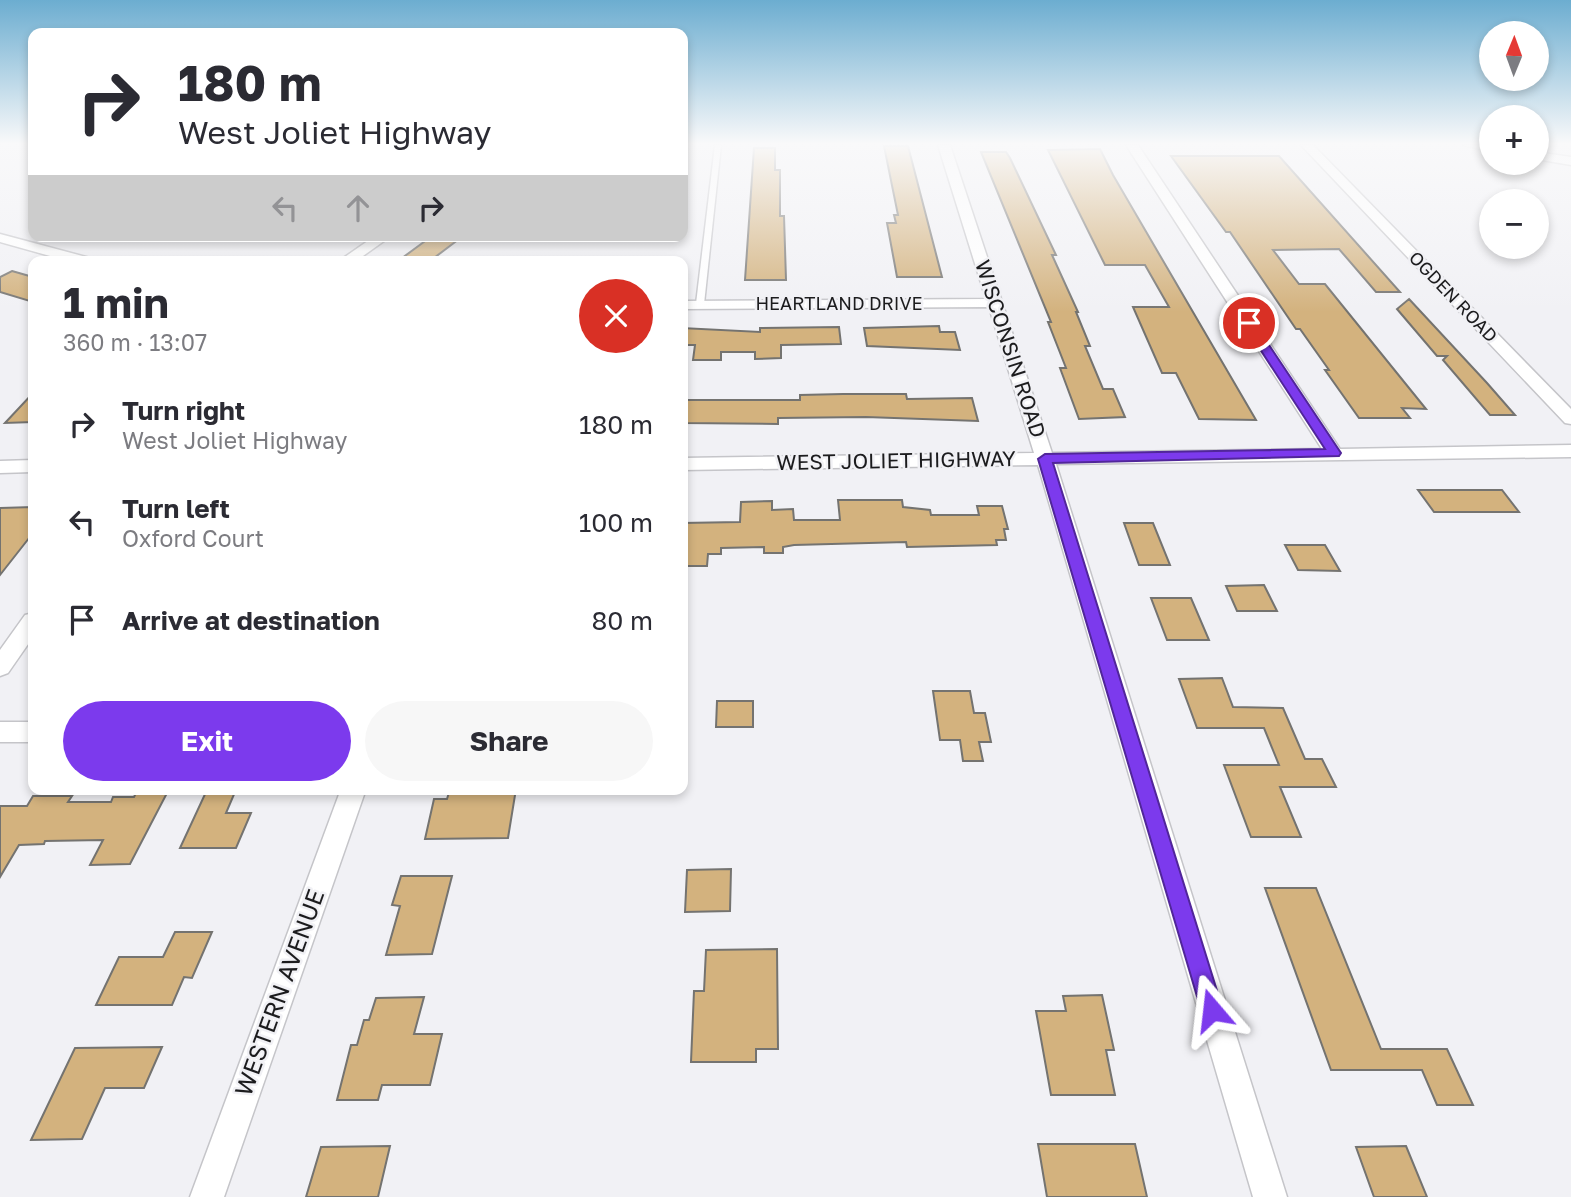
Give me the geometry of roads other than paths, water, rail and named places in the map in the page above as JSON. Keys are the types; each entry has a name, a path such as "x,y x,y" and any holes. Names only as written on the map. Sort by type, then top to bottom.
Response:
{"street":[{"name":"WISCONSIN ROAD","path":"962,201 1045,459 1269,1197"},
{"path":"1169,201 1334,453"},
{"name":"OGDEN ROAD","path":"1361,201 1571,419"},
{"path":"0,238 67,256"},
{"path":"354,256 375,242"},
{"name":"HEARTLAND DRIVE","path":"688,304 996,303"},
{"name":"WEST JOLIET HIGHWAY","path":"688,464 1571,451"},
{"path":"0,467 28,466"},
{"path":"0,667 28,628"},
{"path":"0,732 28,732"},
{"name":"WESTERN AVENUE","path":"207,1197 352,795"}],"lane":[{"path":"700,304 712,201"}]}
